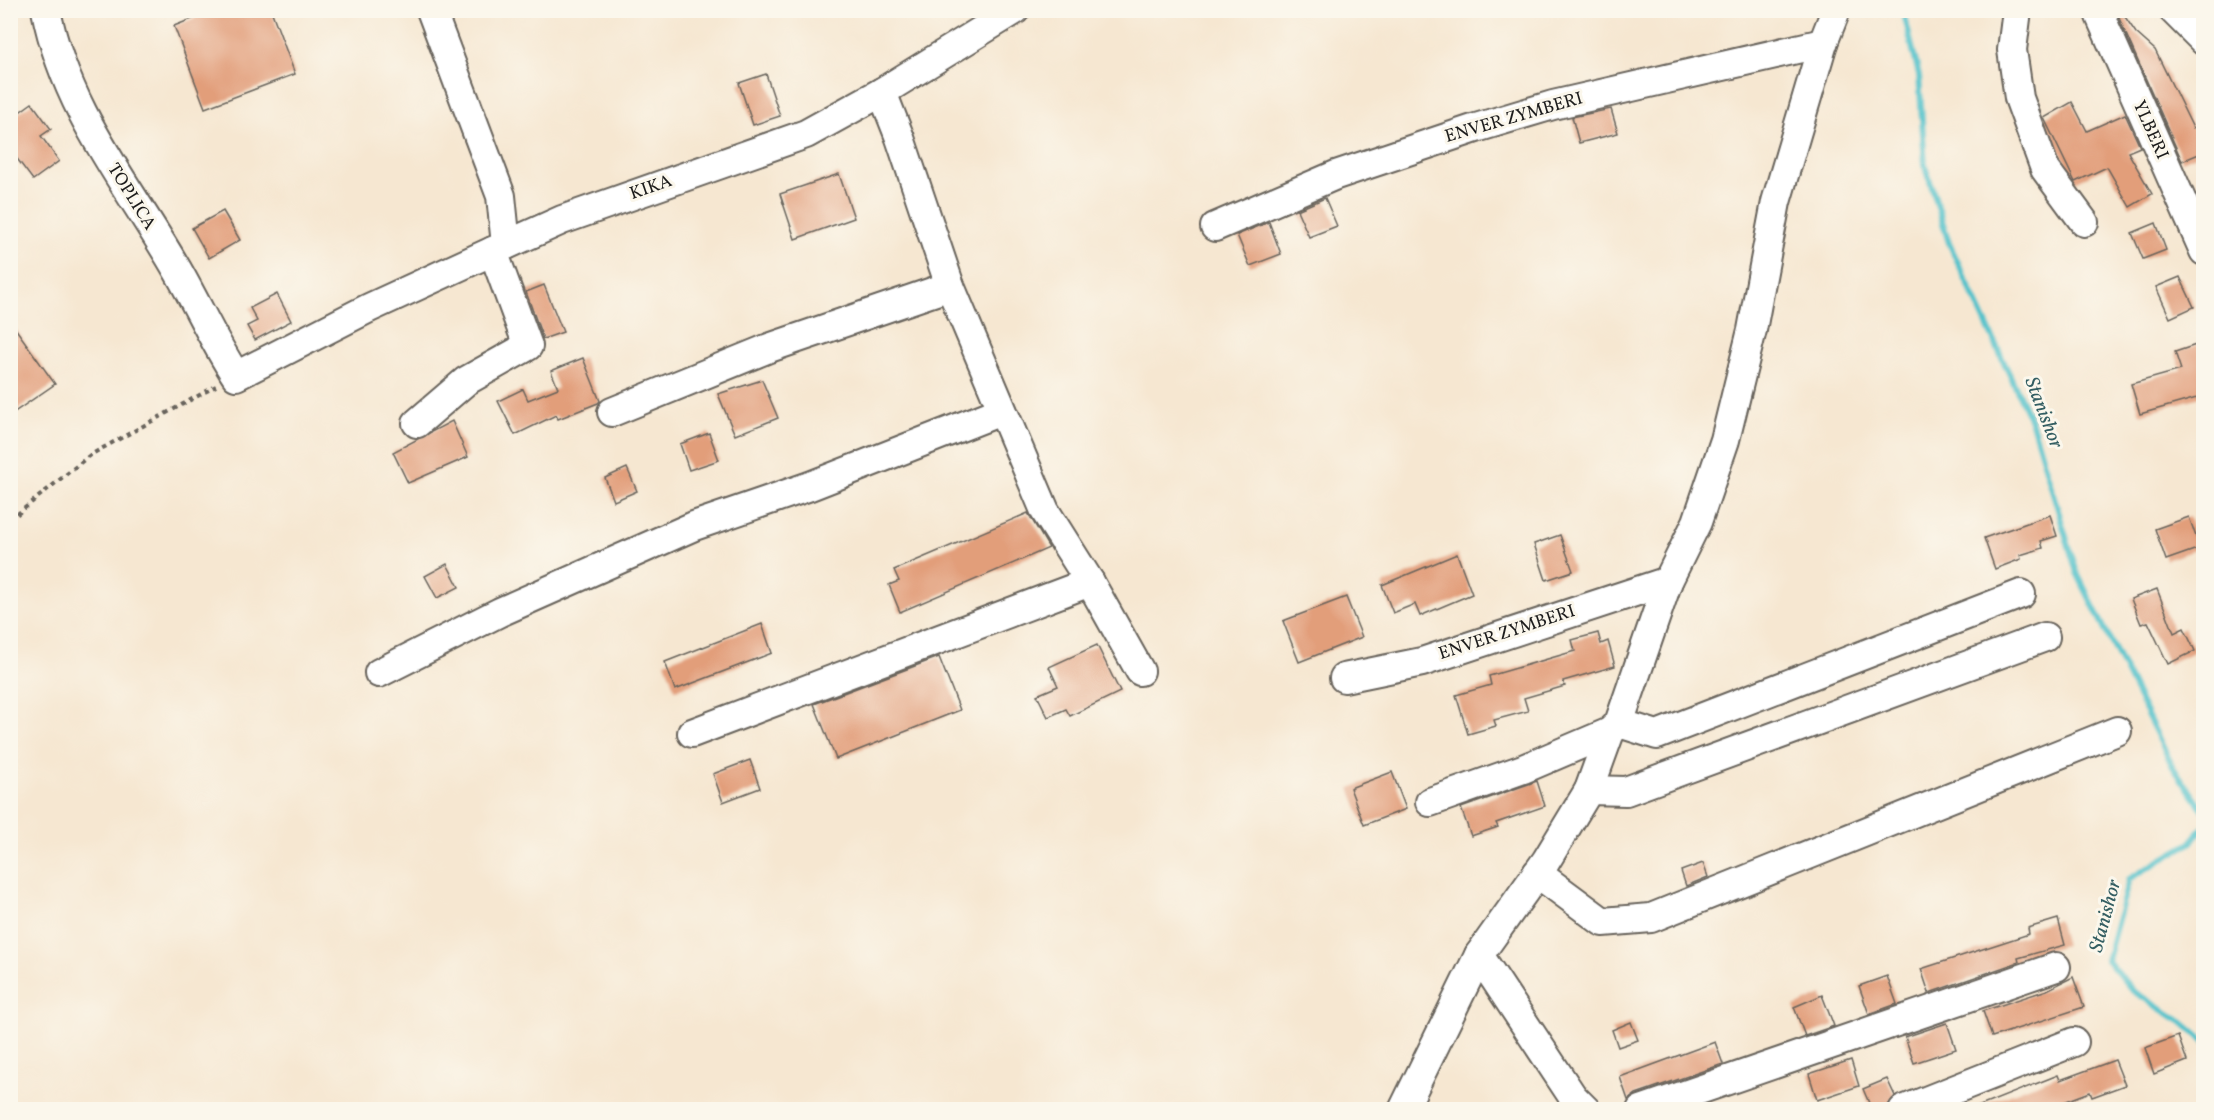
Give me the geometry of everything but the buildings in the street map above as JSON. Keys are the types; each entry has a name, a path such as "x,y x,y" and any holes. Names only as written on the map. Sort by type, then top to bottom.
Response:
{"street":[{"name":"TOPLICA","path":"46,10 62,68 82,113 124,189 178,271 210,336 236,376"},
{"path":"417,423 466,381 528,346 499,248 501,196 431,10"},
{"name":"KIKA","path":"236,376 369,308 499,248 624,197 806,134 882,92 1015,10"},
{"path":"1403,1110 1479,955 1537,873 1589,790 1668,582 1697,522 1725,440 1752,330 1776,202 1823,43 1836,10"},
{"path":"2017,10 2012,50 2019,98 2045,169 2084,222"},
{"name":"YLBERI","path":"2105,10 2100,16 2204,251"},
{"path":"2173,10 2204,40"},
{"name":"ENVER ZYMBERI","path":"1215,227 1336,175 1476,128 1553,105 1823,43"},
{"path":"882,92 950,286 1045,511 1090,582 1140,671"},
{"path":"612,412 769,348 950,286"},
{"path":"380,673 500,612 694,526 810,486 1001,411"},
{"path":"692,733 1090,582"},
{"name":"ENVER ZYMBERI","path":"1344,678 1422,662 1668,582"},
{"path":"1430,802 1523,769 1614,728 1656,735 2021,594"},
{"path":"1589,790 1626,791 2045,637"},
{"path":"1537,873 1603,922 1651,918 2117,731"},
{"path":"1479,955 1573,1097 1586,1110"},
{"path":"1641,1110 2056,967"},
{"path":"1903,1110 2074,1042"}],"path":[{"path":"10,520 90,455 154,418 236,376"}],"waterway":[{"name":"Stanishor","path":"1903,10 1919,75 1925,165 1949,243 2032,423 2077,573 2173,767 2204,811"},
{"name":"Stanishor","path":"2204,827 2190,843 2129,879 2107,960 2133,991 2182,1022 2204,1041"}]}
